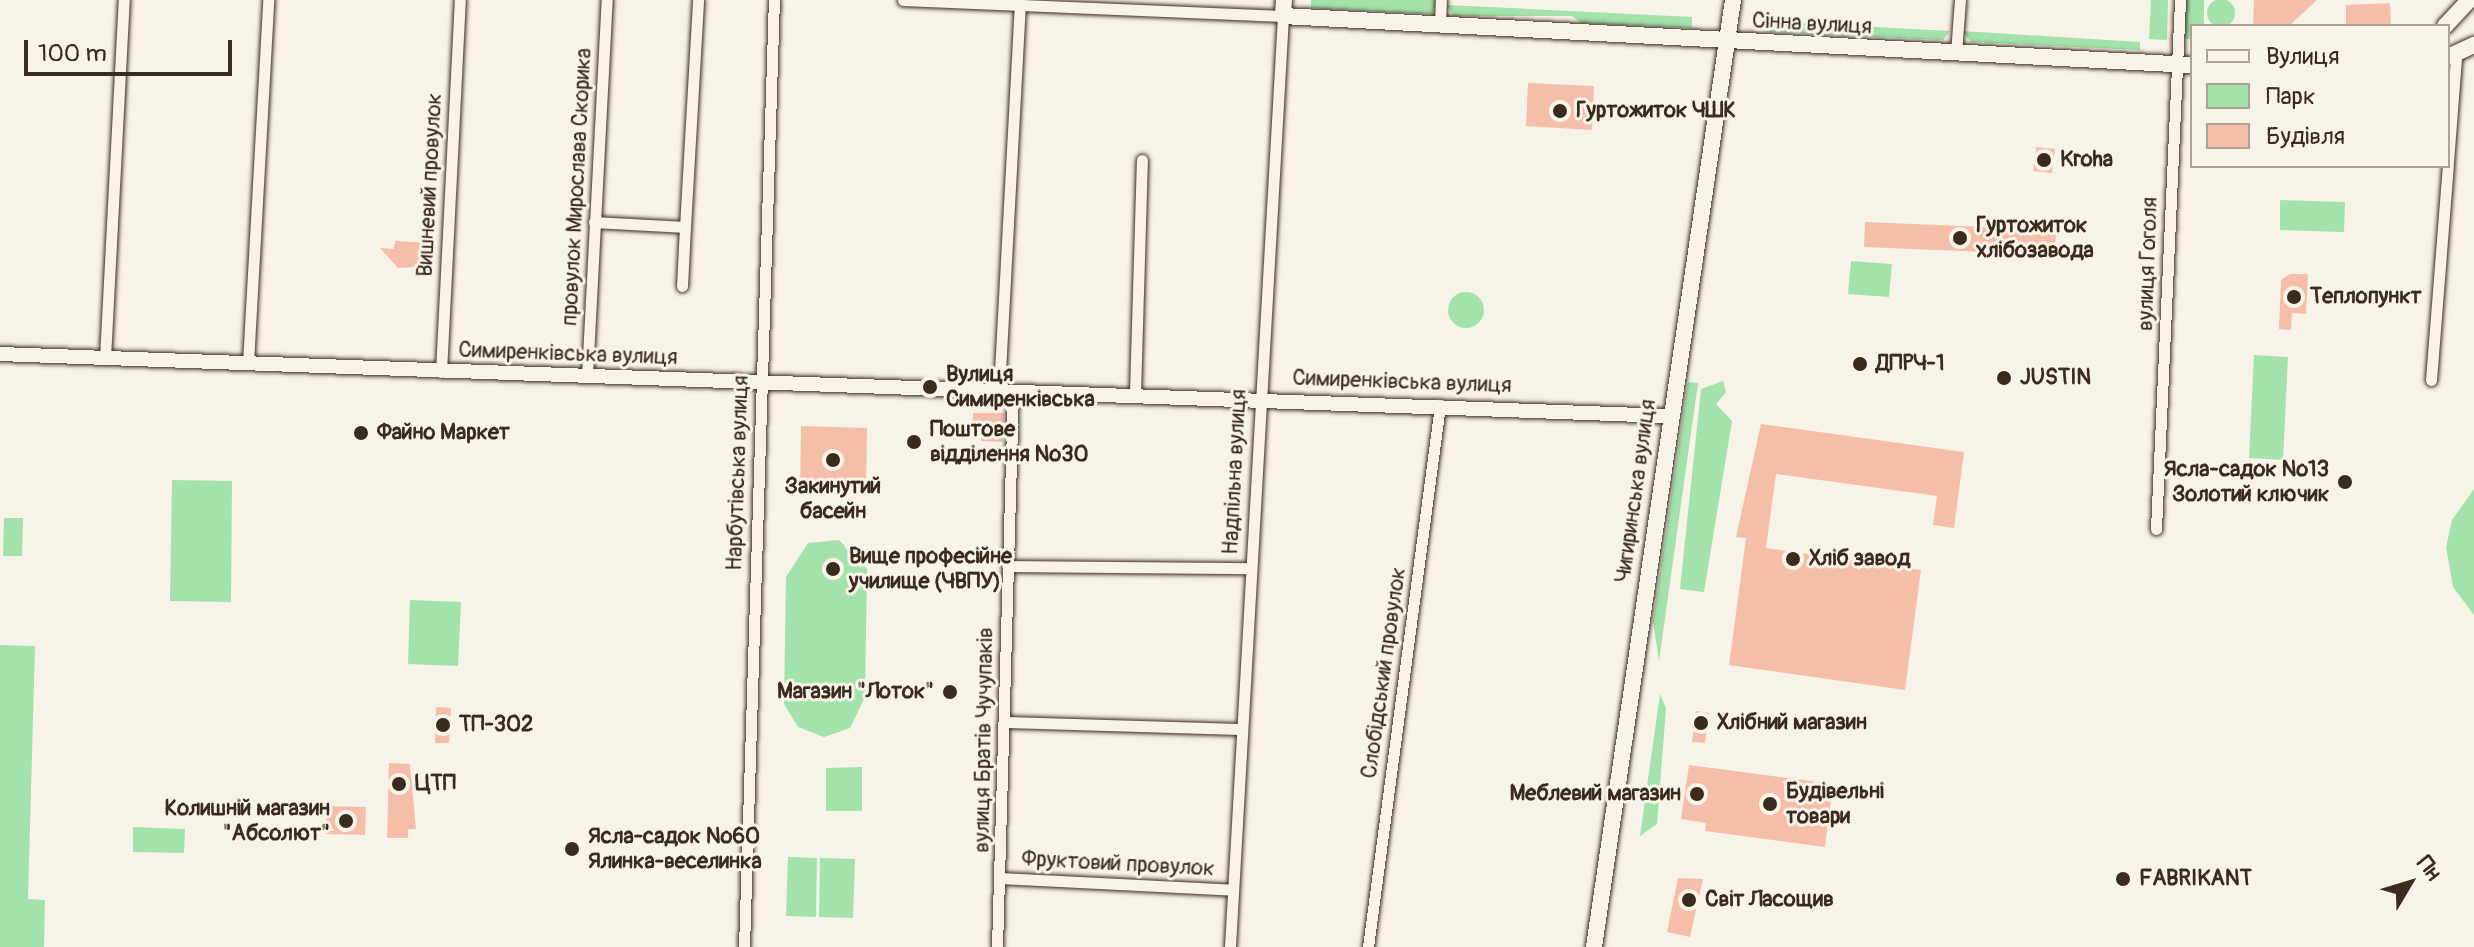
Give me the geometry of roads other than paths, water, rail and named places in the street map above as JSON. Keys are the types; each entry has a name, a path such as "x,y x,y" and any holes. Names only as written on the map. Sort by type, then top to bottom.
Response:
{"main road":[{"name":"Чигиринська вулиця","path":"1594,947 1668,416 1730,42 1733,0"},
{"path":"2447,24 2469,0"},
{"name":"Сінна вулиця","path":"1283,8 1440,25 2184,65"},
{"path":"2452,57 2474,45"}],"street":[{"path":"105,358 124,0"},
{"path":"248,363 268,0"},
{"name":"Вишневий провулок","path":"441,372 460,0"},
{"name":"провулок Мирослава Скорика","path":"587,376 607,0"},
{"path":"682,286 698,0"},
{"name":"Нарбутівська вулиця","path":"744,947 774,0"},
{"name":"Сінна вулиця","path":"903,0 1283,8"},
{"path":"1440,25 1441,0"},
{"path":"1956,53 1960,0"},
{"name":"вулиця Гоголя","path":"2156,529 2184,65 2180,0"},
{"name":"вулиця Братів Чучупаків","path":"997,947 1008,566 1006,390 1019,2"},
{"name":"Надпільна вулиця","path":"1230,947 1283,8"},
{"path":"2450,110 2452,57"},
{"path":"1135,393 1142,160"},
{"path":"2431,380 2448,168"},
{"path":"594,222 685,227"},
{"name":"Симиренківська вулиця","path":"0,354 441,372 1135,393 1668,416"},
{"name":"Слобідський провулок","path":"1368,947 1440,405"},
{"path":"1008,566 1251,568"},
{"path":"1004,722 1242,729"},
{"name":"Фруктовий провулок","path":"1000,878 1233,890"}],"place":[{"name":"Гуртожиток ЧШК","path":"1560,111"},
{"name":"Kroha","path":"2044,160"},
{"name":"Гуртожиток хлібозавода","path":"1960,238"},
{"name":"Теплопункт","path":"2294,297"},
{"name":"ДПРЧ-1","path":"1860,364"},
{"name":"JUSTIN","path":"2004,378"},
{"name":"Вулиця Симиренківська","path":"930,387"},
{"name":"Файно Маркет","path":"361,433"},
{"name":"Поштове відділення №30","path":"914,442"},
{"name":"Закинутий басейн","path":"833,460"},
{"name":"Ясла-садок №13 Золотий ключик","path":"2345,482"},
{"name":"Хліб завод","path":"1793,559"},
{"name":"Вище професійне училище (ЧВПУ)","path":"833,569"},
{"name":"Магазин \"Лоток\"","path":"950,692"},
{"name":"Хлібний магазин","path":"1701,723"},
{"name":"ТП-302","path":"443,725"},
{"name":"ЦТП","path":"399,784"},
{"name":"Меблевий магазин","path":"1697,794"},
{"name":"Будівельні товари","path":"1770,804"},
{"name":"Колишній магазин \"Абсолют\"","path":"346,821"},
{"name":"Ясла-садок №60 Ялинка-веселинка","path":"572,849"},
{"name":"FABRIKANT","path":"2123,879"},
{"name":"Світ Ласощив","path":"1689,900"}]}
